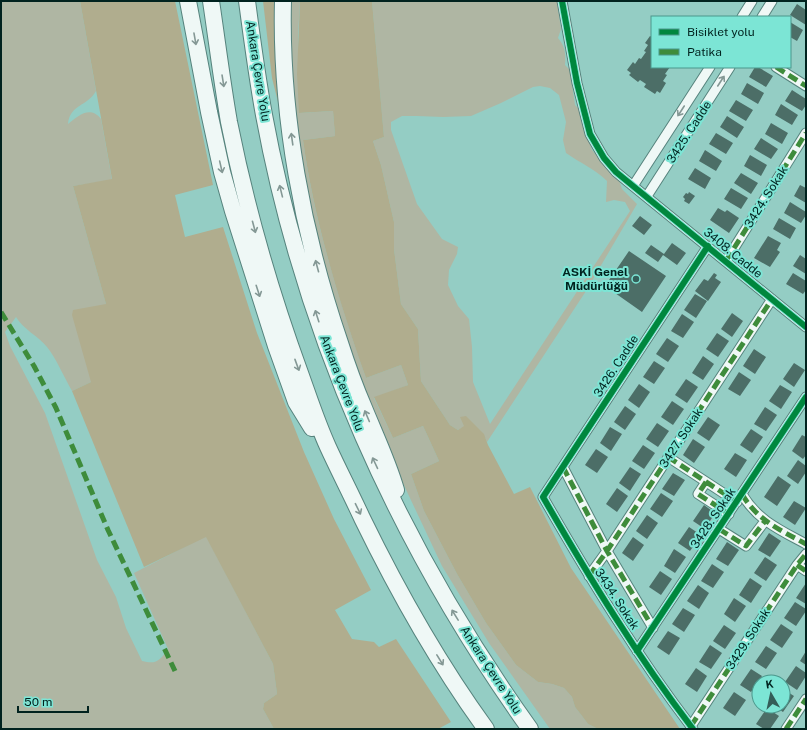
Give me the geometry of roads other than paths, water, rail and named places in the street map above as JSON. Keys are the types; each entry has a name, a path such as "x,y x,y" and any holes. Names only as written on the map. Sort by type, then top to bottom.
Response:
{"highway":[{"path":"188,1 222,172 276,346 296,402 341,474"},
{"path":"211,1 229,121 244,190 279,313 316,418 382,560 409,610 469,706 486,729"},
{"name":"Ankara Çevre Yolu","path":"247,1 264,115 278,180 299,259 326,342 357,425 408,532 447,602 501,689 530,729"},
{"path":"283,1 288,113 297,177 309,235 340,342 364,407 390,468 408,532"}],"street":[{"name":"3408. Cadde","path":"562,1 577,83 590,134 604,158 616,172 633,186 772,299 805,323"},
{"path":"743,16 752,1"},
{"path":"763,16 772,1"},
{"name":"3425. Cadde","path":"633,186 709,68"},
{"name":"3425. Cadde","path":"647,196 729,68"},
{"path":"778,68 806,86"},
{"name":"3424. Sokak","path":"726,261 806,133"},
{"name":"3426. Cadde","path":"543,497 708,246"},
{"name":"3427. Sokak","path":"589,576 607,551 772,299"},
{"name":"3428. Sokak","path":"638,651 806,397"},
{"path":"668,457 737,502"},
{"path":"563,467 607,551 653,628"},
{"path":"706,482 698,494 729,514"},
{"path":"742,494 749,506 765,521 806,544"},
{"name":"3434. Sokak","path":"543,497 589,576 638,651 692,727"},
{"path":"719,529 746,546 765,521"},
{"name":"3429. Sokak","path":"692,727 796,565 806,554"},
{"path":"796,565 806,571"},
{"path":"786,729 806,699"}],"place":[{"name":"ASKİ Genel Müdürlüğü","path":"636,279"}]}
